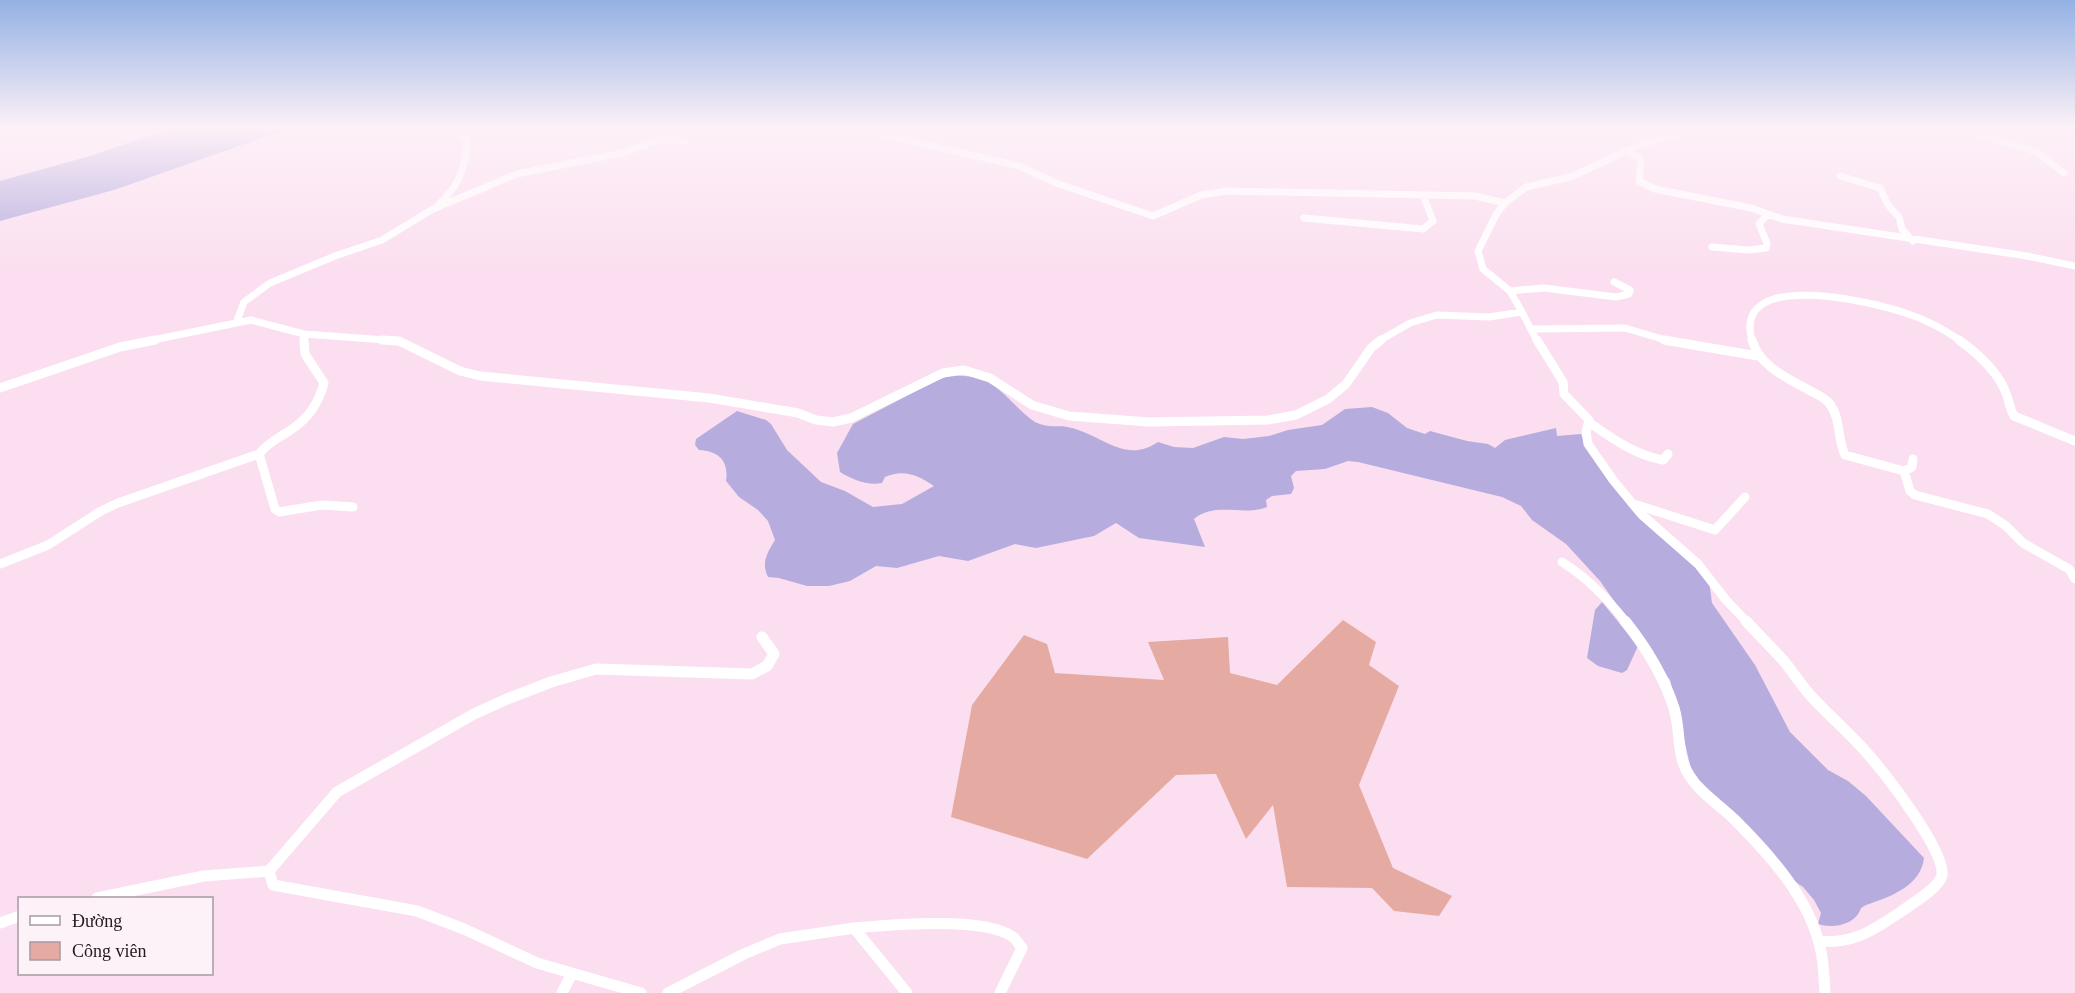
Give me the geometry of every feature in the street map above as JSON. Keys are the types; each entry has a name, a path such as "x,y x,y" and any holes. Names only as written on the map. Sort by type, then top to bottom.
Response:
{"street":[{"path":"433,209 450,194 462,174"},
{"path":"237,321 244,302 270,283 335,256 382,240 433,209 517,174"},
{"path":"1037,174 1056,183 1157,216 1202,195 1227,190 1474,196 1505,203"},
{"path":"1576,174 1526,187 1505,203 1497,213 1478,251 1483,269 1510,291 1563,382 1564,394 1590,423 1625,447 1663,460 1668,454"},
{"path":"1639,174 1639,181 1643,185 1751,208 1767,215 1913,241 2019,255 2075,266"},
{"path":"1840,176 1880,188 1888,205 1899,217 1902,229 1913,241"},
{"path":"1304,218 1423,229 1432,221 1423,195"},
{"path":"1712,247 1749,250 1766,248 1767,243 1759,224 1767,215"},
{"path":"1510,291 1544,288 1610,297 1622,297 1629,294 1628,287 1614,282"},
{"path":"1913,459 1912,467 1904,471 1845,455 1842,451 1838,422 1828,401 1772,371 1758,356 1750,336 1750,318 1755,309 1770,300 1796,295 1837,298 1881,305 1933,325 1970,348 1986,363 2005,391 2014,416 2075,441"},
{"path":"0,388 112,349 237,321 251,320 304,334 399,341 460,371 480,376 709,398 798,413 827,422 851,418 926,379 943,373 964,370 990,378 1032,405 1055,413 1106,420 1208,422 1268,420 1296,415 1328,399 1346,384 1368,352 1379,341 1423,318 1443,315 1490,317 1522,312"},
{"path":"1531,329 1625,328 1678,344 1758,356"},
{"path":"0,564 48,545 101,511 118,503 259,454 265,447 305,422 320,399 324,383 305,354 304,334"},
{"path":"1590,423 1586,432 1588,444 1613,480 1650,523 1698,564 1748,624 1784,661 1811,696 1866,753 1908,807 1935,848 1940,860 1942,875 1923,896 1878,927 1851,939 1836,943 1819,940"},
{"path":"259,454 275,509 279,512 322,505 353,507"},
{"path":"1904,471 1910,491 1915,495 1988,514 2006,526 2023,543 2069,569 2075,579"},
{"path":"1634,504 1714,530 1745,497"},
{"path":"1562,562 1578,572 1606,597 1641,645 1675,709 1678,744 1693,780 1728,812 1760,848 1805,908 1819,940 1825,993"},
{"path":"101,897 199,875 229,871 270,871 337,792 474,714 551,682 596,669 747,675 766,668 772,661 774,654 762,637"},
{"path":"270,871 273,885 280,888 309,890 417,910 464,929 508,951 621,989 641,993"},
{"path":"0,923 18,917"},
{"path":"668,993 744,954 780,939 854,928 941,923 971,925 1015,938 1022,948 1000,993"},
{"path":"854,928 907,993"},
{"path":"562,993 572,973"}],"green space":[{"path":"1343,620 1376,642 1369,665 1399,686 1359,785 1393,868 1452,896 1439,916 1394,911 1372,888 1287,887 1273,805 1246,839 1216,774 1176,775 1087,859 951,817 972,705 1024,635 1047,644 1055,673 1164,680 1148,642 1228,637 1230,673 1277,685"}],"shaded area":[{"path":"24,174 158,174 114,190 0,221 0,181"},
{"path":"952,375 985,380 1000,390 1035,422 1072,428 1115,446 1135,450 1158,442 1174,447 1193,448 1224,437 1243,439 1269,436 1288,430 1322,425 1345,409 1372,407 1388,413 1407,428 1425,434 1430,431 1488,444 1495,448 1505,440 1556,428 1557,436 1581,434 1596,461 1709,581 1712,603 1755,665 1790,732 1828,770 1848,781 1866,796 1924,858 1922,868 1911,883 1903,889 1861,908 1849,922 1836,926 1818,924 1821,913 1814,900 1803,887 1784,874 1706,791 1691,769 1670,680 1600,581 1566,544 1532,520 1521,506 1502,497 1348,461 1325,469 1296,471 1291,476 1294,488 1291,494 1272,496 1266,500 1267,507 1249,511 1220,510 1202,514 1194,519 1205,547 1139,538 1116,523 1094,536 1036,548 1015,544 968,561 939,556 897,568 876,566 850,581 829,586 807,586 768,577 765,563 775,540 768,521 758,510 739,497 726,481 726,468 721,458 712,452 699,450 695,445 696,439 737,411 766,420 771,424 787,450 821,482 845,491 873,507 902,504 934,486 916,476 904,473 885,477 882,483 861,482 840,472 837,453 853,424 937,380"},
{"path":"1602,602 1638,646 1627,670 1622,673 1598,666 1587,658 1595,610"}]}
